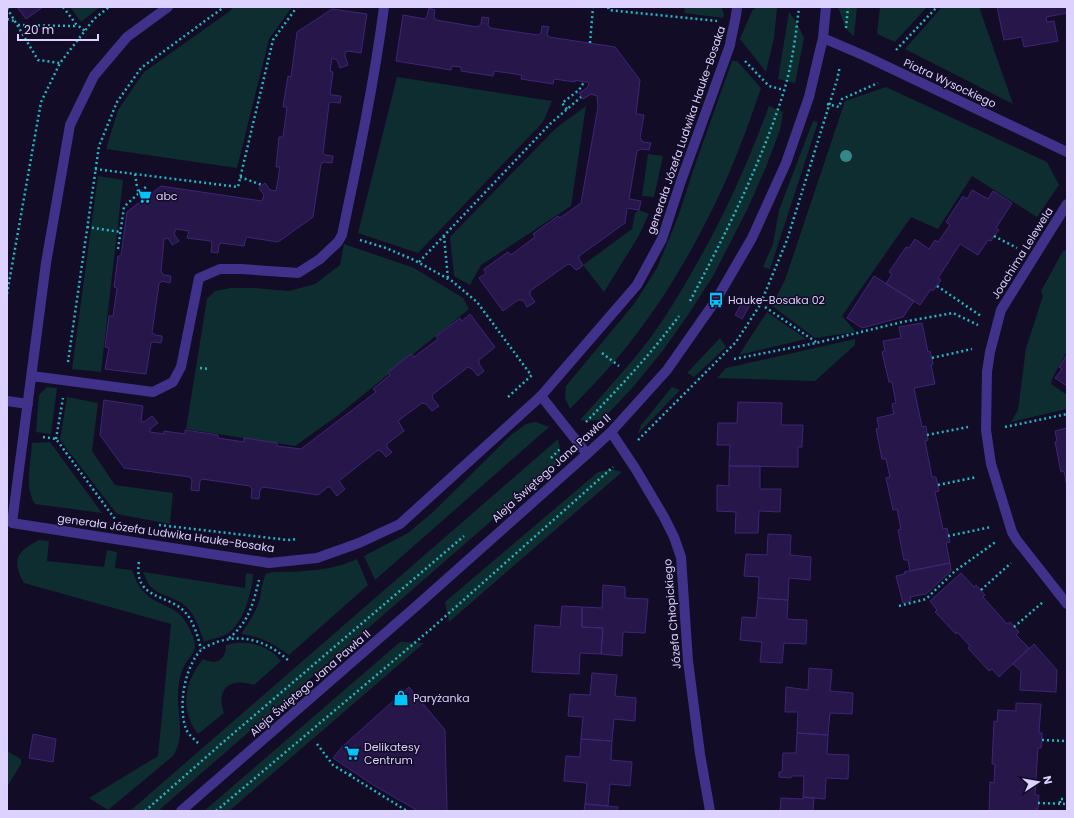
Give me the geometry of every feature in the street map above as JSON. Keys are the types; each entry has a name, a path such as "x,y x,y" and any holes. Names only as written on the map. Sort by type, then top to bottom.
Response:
{"street":[{"name":"generała Józefa Ludwika Hauke-Bosaka","path":"168,7 127,37 94,76 70,125 46,263 12,523 269,563 317,558 359,543 400,524 541,396 637,285 662,239 730,44 734,23 736,20 737,7"},
{"path":"32,376 153,392 173,382 181,367 199,278 220,269 298,273 320,259 338,242 342,235 365,123 384,7"},
{"name":"Aleja Świętego Jana Pawła II","path":"181,811 587,454 611,432 667,370 716,300 752,238 786,163 809,97 823,38 826,7"},
{"name":"Piotra Wysockiego","path":"823,38 865,56 1067,152"},
{"name":"Joachima Lelewela","path":"1067,204 1001,310 990,352 987,372 986,430 990,464 1012,532 1067,604"},
{"path":"541,396 587,454"},
{"path":"7,401 28,404"},
{"name":"Józefa Chłopickiego","path":"611,432 636,468 664,517 674,537 681,558 690,676 700,754 710,811"}],"path":[{"path":"63,7 76,24 85,31"},
{"path":"7,294 41,102 60,63 94,19 110,7"},
{"path":"56,439 66,381 99,146 117,102 141,68 224,7"},
{"path":"95,169 238,187 273,40 297,7"},
{"path":"590,43 593,7"},
{"path":"608,7 609,10 734,23"},
{"path":"689,304 734,214 772,126 784,90 795,38 798,7"},
{"path":"894,51 937,7"},
{"path":"7,8 38,60 60,63"},
{"path":"7,19 15,21"},
{"path":"17,25 74,26 76,24"},
{"path":"730,44 768,86 784,90"},
{"path":"567,109 562,103 579,90 584,82"},
{"path":"825,104 838,107 842,100 879,82"},
{"path":"419,262 550,124 581,96"},
{"path":"135,174 138,193"},
{"path":"240,177 262,185"},
{"path":"118,249 124,207 147,186"},
{"path":"87,227 121,232"},
{"path":"342,235 386,248 419,262 452,281 477,302 531,375"},
{"path":"444,236 448,279"},
{"path":"994,236 1017,248"},
{"path":"937,286 983,318"},
{"path":"765,307 816,343"},
{"path":"734,359 816,343 902,322 953,313 981,326"},
{"path":"546,463 632,374 663,338 680,315"},
{"path":"932,358 976,348"},
{"path":"603,354 619,366"},
{"path":"504,402 536,371"},
{"path":"1012,425 1067,414"},
{"path":"927,435 974,426"},
{"path":"23,443 35,436 56,439 116,520"},
{"path":"938,485 984,476"},
{"path":"152,524 288,540 302,539"},
{"path":"948,536 991,527"},
{"path":"145,811 466,534"},
{"path":"899,606 926,600 955,571 1002,537"},
{"path":"981,590 1014,560"},
{"path":"228,639 240,627 254,600 261,562"},
{"path":"1014,627 1044,602"},
{"path":"198,743 186,730 182,697 188,670 201,649 228,639 241,638 268,645 280,652 290,662"},
{"path":"1042,740 1067,741"},
{"path":"317,744 333,765 406,811"},
{"path":"350,775 353,771"},
{"path":"1060,804 1060,799 1067,799"},
{"path":"1038,803 1067,804"}],"green space":[{"path":"70,7 100,7 81,22"},
{"path":"233,7 292,7 269,39 237,168 106,149 118,110 144,72 230,11"},
{"path":"685,7 721,7 724,14 723,18 684,13"},
{"path":"757,7 777,8 774,38 766,72 740,39 752,11"},
{"path":"838,7 857,7 854,36 846,29"},
{"path":"880,7 927,7 895,42 877,34"},
{"path":"942,7 979,7 1013,104 905,49"},
{"path":"789,12 797,23 804,38 795,83 778,79"},
{"path":"732,61 737,61 761,88 728,176 702,230 656,307 620,355 570,409 565,398 566,386 634,304 657,268 678,217"},
{"path":"397,77 552,101 543,122 418,253 358,233"},
{"path":"886,87 1047,162 1059,185 1037,217 972,176 938,229 911,217 842,316 856,332 815,338 772,306 785,280 845,101"},
{"path":"586,106 571,206 481,265 470,285 454,276 450,237 556,128"},
{"path":"769,106 783,112 780,130 747,210 713,276 664,349 634,386 602,420 580,420 643,348 675,301 708,244 727,206"},
{"path":"813,121 818,122 770,269 763,267 773,244 779,210"},
{"path":"648,154 663,156 654,197 642,196"},
{"path":"98,176 123,180 101,372 72,369"},
{"path":"639,210 649,214 638,237 604,292 583,265 632,229 635,213"},
{"path":"344,244 414,268 463,298 469,309 337,416 295,446 186,429 207,299 215,291 231,288 289,291 315,284 340,265"},
{"path":"1067,250 1067,351 1052,379 1051,384 1067,395 1067,409 1011,422 1018,410 1026,348 1043,296 1041,291 1063,251"},
{"path":"767,312 806,339 739,355"},
{"path":"720,338 726,347 694,377 687,373"},
{"path":"855,339 855,345 815,381 717,378 726,368"},
{"path":"47,387 57,388 51,434 36,432 39,395"},
{"path":"672,387 680,390 638,434 641,425"},
{"path":"67,397 98,403 92,451 115,485 173,493 170,524 117,514 60,440"},
{"path":"536,422 549,427 375,580 364,556 408,533 433,512 511,435 526,424"},
{"path":"558,439 560,449 559,462 158,811 130,811"},
{"path":"50,442 102,513 35,504 29,483 32,443"},
{"path":"612,469 622,472 449,622 445,602 598,472"},
{"path":"39,540 49,541 47,561 104,567 107,550 117,552 115,568 132,570 141,589 149,597 179,614 185,620 194,642 194,651 185,664 180,679 178,702 180,733 177,748 173,756 108,810 89,798 158,756 171,624 24,583 18,568 18,557 21,552"},
{"path":"357,559 368,585 289,655 266,641 241,634 251,619 257,606 266,574 272,572 305,571 327,568"},
{"path":"143,572 245,588 246,573 253,574 251,590 242,616 237,624 225,635 204,642 191,612 183,604 153,589"},
{"path":"400,642 424,643 229,811 204,811"},
{"path":"235,643 249,643 261,646 266,648 281,661 254,685 238,682 227,687 223,691 222,697 224,713 198,734 191,724 187,712 186,696 190,680 203,659 212,662 219,660 224,655 226,645"},
{"path":"7,751 21,759 21,764 7,787"}],"building":[{"path":"17,7 43,7 26,19"},
{"path":"997,7 1067,7 1067,13 1046,17 1047,22 1054,21 1058,41 1024,47 1022,37 1004,40"},
{"path":"429,8 435,10 434,17 436,20 477,27 481,24 482,17 489,18 488,25 490,28 538,35 541,33 542,26 549,27 547,34 549,37 615,47 640,80 636,114 644,115 640,138 643,142 651,143 649,150 642,149 637,151 629,199 641,201 639,210 627,208 625,223 579,256 579,259 583,265 580,268 576,270 568,264 530,291 530,295 535,302 527,307 523,300 518,300 503,311 479,278 486,273 484,269 508,252 511,255 535,237 533,234 558,216 560,218 581,203 598,107 597,96 591,94 583,99 579,93 587,88 589,84 588,82 554,79 553,84 521,79 522,75 494,71 493,76 461,71 461,67 452,66 451,70 396,61 403,15 425,19"},
{"path":"332,9 367,14 361,53 345,52 348,65 340,68 337,60 332,58 330,71 333,72 330,93 332,95 341,96 340,103 331,102 329,104 323,153 325,155 333,156 332,163 324,162 321,164 313,217 278,242 246,237 244,246 221,243 219,245 218,253 211,252 211,241 187,238 189,231 176,229 174,234 179,241 172,245 168,238 164,239 161,272 164,275 171,276 170,283 162,281 159,284 152,332 155,335 162,336 162,339 161,343 151,343 146,374 105,369 109,348 105,347 109,316 113,316 117,288 114,287 118,256 121,256 127,212 161,186 262,201 264,195 259,188 265,183 270,190 276,191 280,167 276,167 279,137 283,137 287,107 283,107 288,76 291,77 297,32"},
{"path":"972,190 988,199 993,191 1012,203 996,228 999,230 991,241 988,240 978,255 960,244 938,278 941,280 933,291 931,289 920,305 886,284 892,274 889,272 906,247 909,248 915,239 929,249 935,240 938,242 950,225 946,222 963,196 967,199"},
{"path":"874,276 914,301 903,317 862,328 847,318"},
{"path":"743,301 750,305 742,319 735,315"},
{"path":"470,314 495,347 479,360 479,364 484,371 478,376 468,367 432,395 433,399 439,406 432,411 426,404 422,403 398,421 404,431 387,444 387,447 392,452 386,457 378,450 339,481 345,489 337,496 330,487 318,495 263,487 260,490 259,499 251,498 252,489 250,486 202,479 200,481 199,491 191,490 192,480 190,477 124,468 100,435 104,400 143,406 141,421 144,422 152,416 158,423 150,429 150,432 164,434 164,431 185,434 185,430 218,435 218,438 244,442 244,438 277,443 277,446 301,449 376,392 373,389 390,375 388,372 411,354 414,357 438,339 436,336 460,318 462,321"},
{"path":"922,323 928,352 930,351 933,364 931,365 935,384 914,388 922,427 926,426 928,440 925,441 932,477 936,477 939,491 935,492 943,529 947,528 950,542 946,543 950,563 910,571 908,560 904,560 898,530 901,529 897,509 893,510 886,478 890,477 886,459 882,459 876,429 879,428 877,418 894,414 892,404 896,403 892,382 889,382 882,352 885,351 883,341 901,338 899,327"},
{"path":"1067,355 1067,386 1055,378 1062,369 1059,367"},
{"path":"738,402 782,403 781,425 803,425 802,447 798,447 798,467 729,466 730,445 717,445 718,423 737,423"},
{"path":"1067,428 1067,487 1064,471 1061,472 1055,442 1057,441 1055,431"},
{"path":"729,466 760,466 760,489 781,489 780,512 759,511 758,533 735,533 736,512 717,511 717,485 729,486"},
{"path":"768,534 791,535 790,555 811,557 810,580 789,578 788,600 758,598 759,577 744,576 746,554 767,555"},
{"path":"950,563 951,571 926,594 910,597 911,601 903,603 896,576 905,574 904,572"},
{"path":"961,573 974,587 976,585 985,595 983,597 1007,624 1010,622 1019,632 1016,635 1029,648 999,677 992,669 989,671 968,648 970,646 935,612 937,610 930,601"},
{"path":"603,585 625,587 625,598 648,599 645,633 623,632 622,656 601,654 603,628 582,627 582,607 602,608"},
{"path":"758,598 788,600 787,619 807,620 806,644 784,643 782,663 760,662 762,642 740,640 742,617 756,618"},
{"path":"562,606 582,607 582,627 603,628 601,654 580,653 579,674 532,672 535,625 560,627"},
{"path":"1034,644 1057,670 1056,692 1020,690 1021,671 1013,664"},
{"path":"809,668 832,670 830,691 853,693 852,714 830,713 828,735 797,733 798,712 785,712 786,687 808,690"},
{"path":"592,673 617,675 615,696 636,698 635,721 614,719 612,741 581,739 583,717 568,716 570,694 590,695"},
{"path":"409,687 445,730 447,811 418,811 375,786 333,758 343,746"},
{"path":"1016,703 1041,704 1039,733 1042,733 1042,740 1041,748 1038,748 1035,795 1039,795 1038,809 1035,809 1035,811 989,811 990,782 994,783 995,764 992,764 994,721 997,722 998,710 1016,711"},
{"path":"797,733 828,735 827,754 849,755 848,779 826,778 825,799 803,797 804,776 791,776 791,778 779,777 779,772 782,772 783,753 796,753"},
{"path":"33,734 56,739 53,762 29,758"},
{"path":"581,739 612,741 611,760 632,762 630,786 610,784 608,806 585,804 587,783 564,781 566,756 580,757"},
{"path":"803,797 814,798 813,811 780,811 781,798 803,799"},
{"path":"585,804 618,807 617,811 584,811"}],"place":[{"name":"abc","path":"144,196"},
{"name":"Hauke-Bosaka 02","path":"716,300"},
{"name":"Paryżanka","path":"401,698"},
{"name":"Delikatesy Centrum","path":"352,753"}]}
